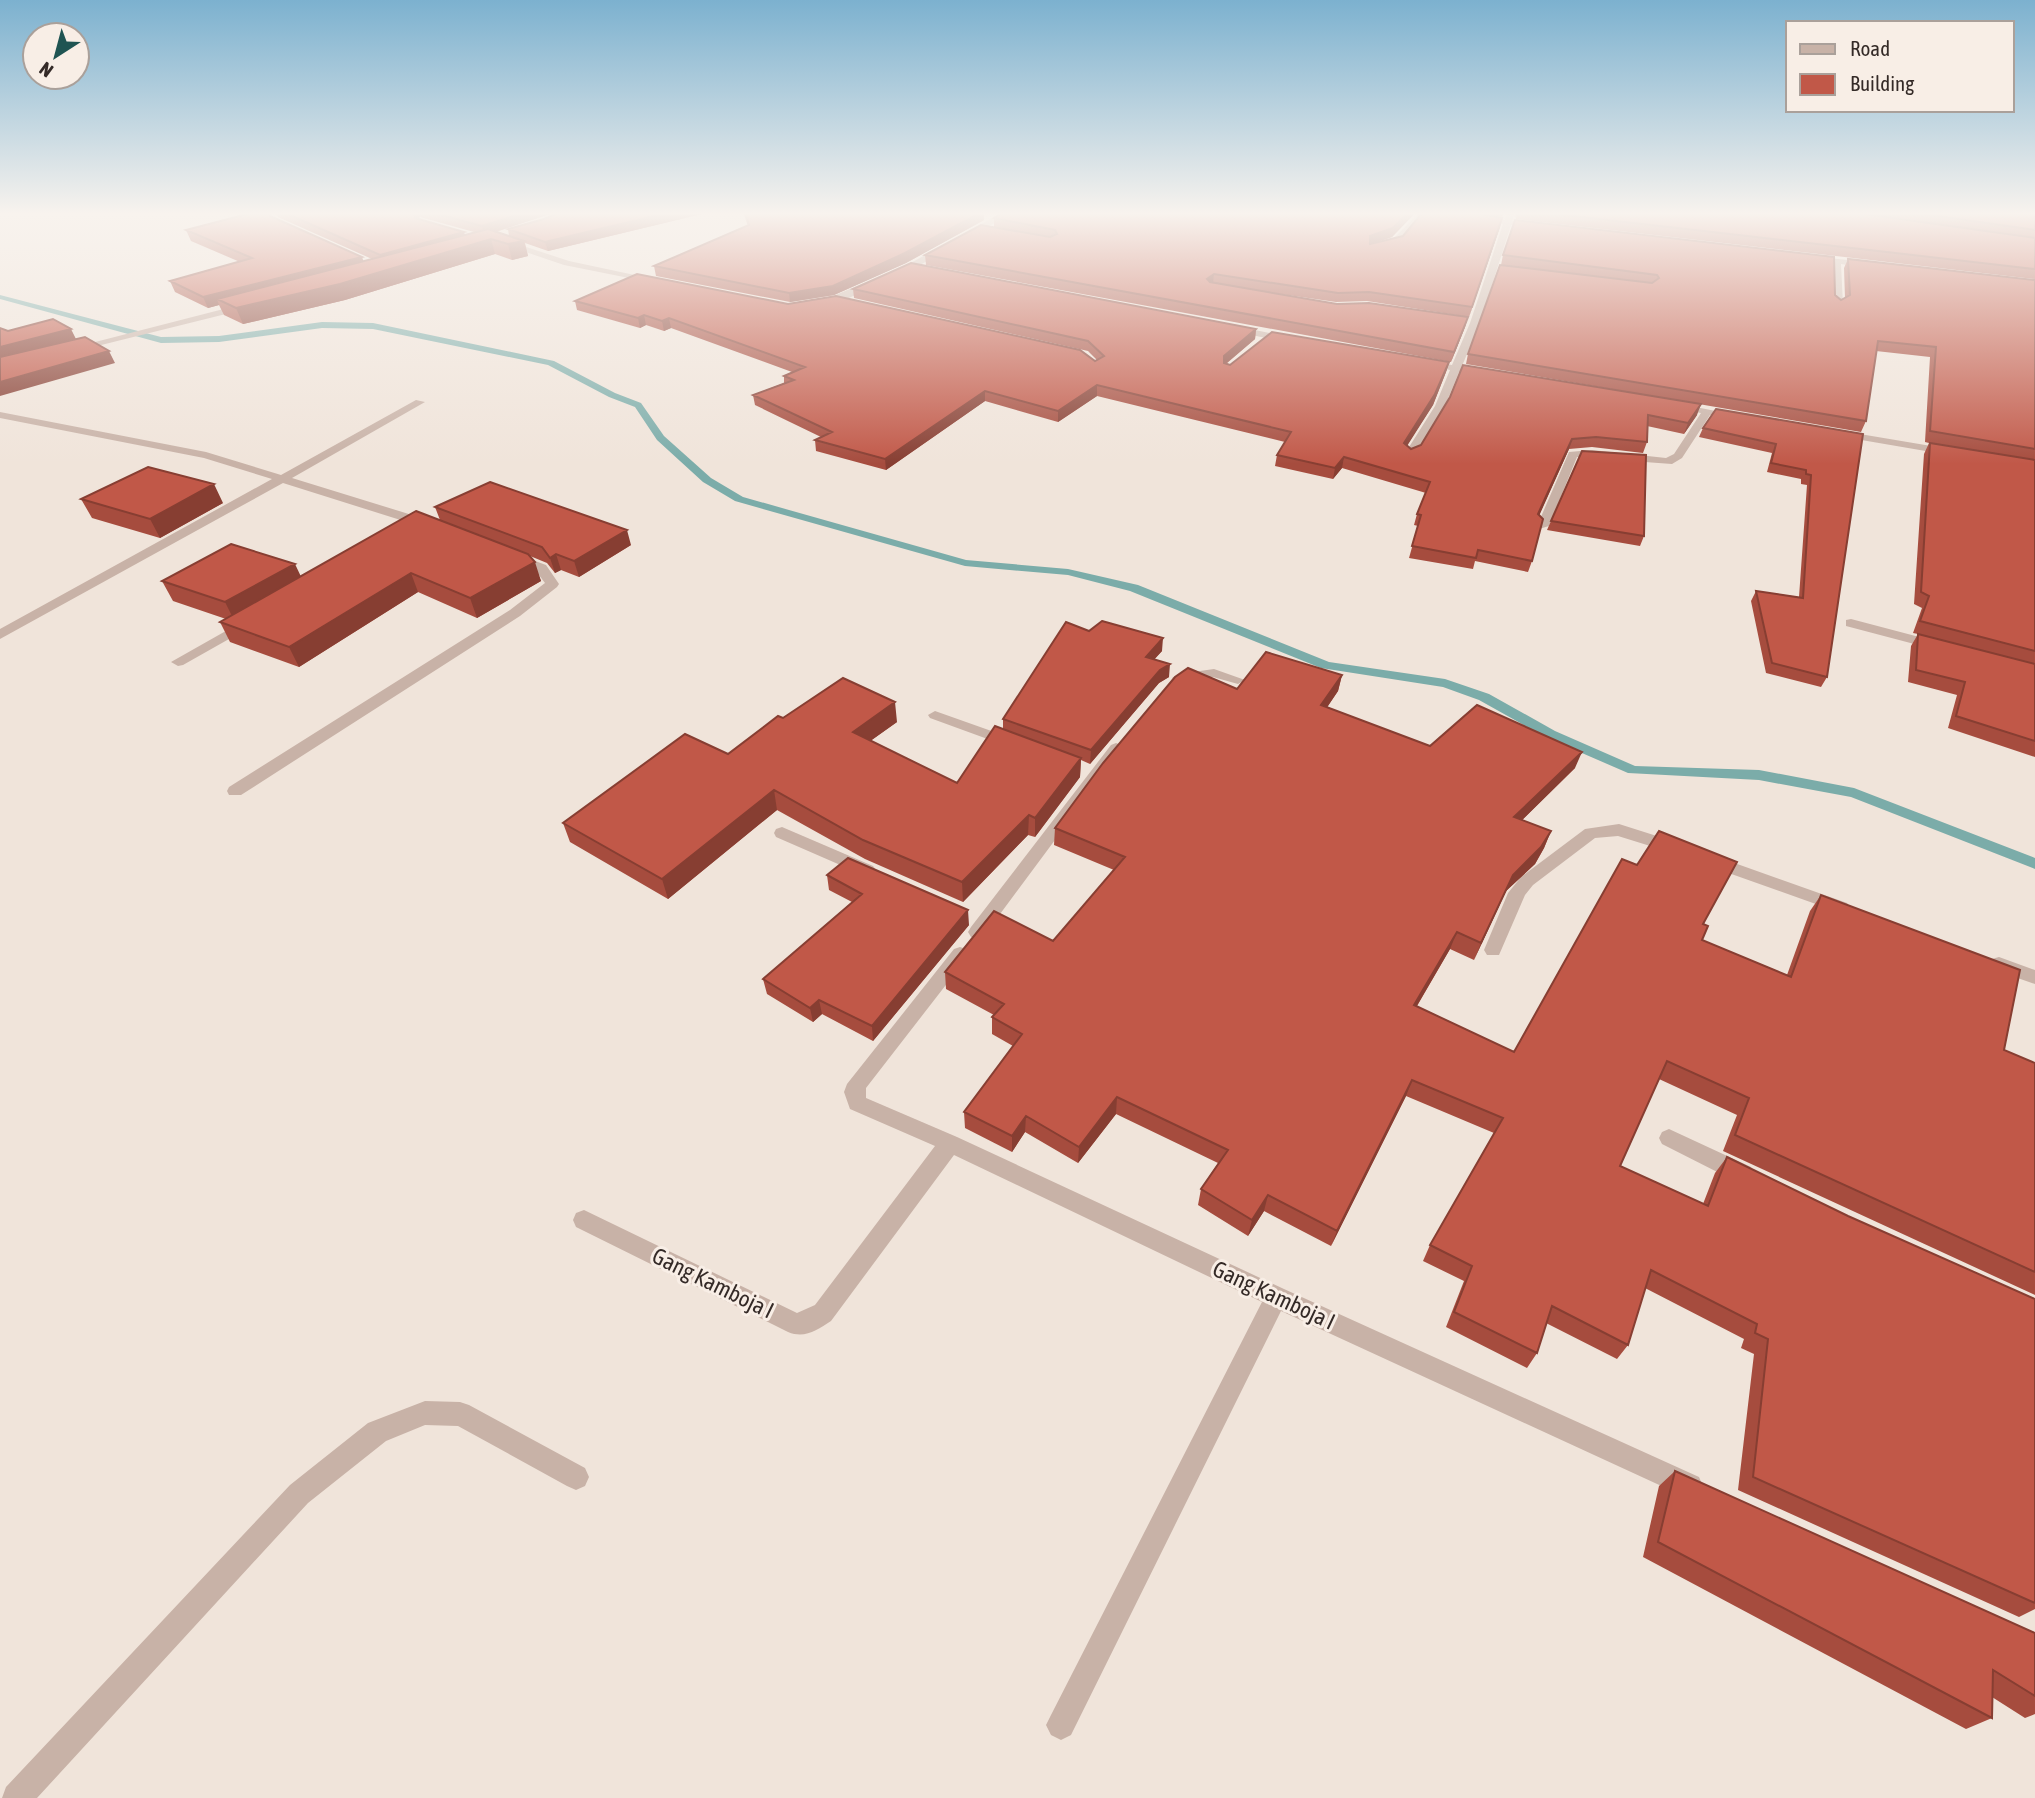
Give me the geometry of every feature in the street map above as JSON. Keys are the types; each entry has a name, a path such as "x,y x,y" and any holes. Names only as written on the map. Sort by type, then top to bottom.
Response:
{"street":[{"path":"805,306 846,296"},
{"path":"1410,455 1440,405 1475,323 1484,296"},
{"path":"1838,296 1838,305"},
{"path":"837,300 860,305"},
{"path":"66,351 255,304"},
{"path":"1462,321 1475,323"},
{"path":"1228,328 1295,340"},
{"path":"1258,344 1268,336"},
{"path":"1415,362 1495,375"},
{"path":"0,635 420,402"},
{"path":"1668,405 1748,419"},
{"path":"1543,526 1573,454 1592,453 1668,462 1678,456 1707,412"},
{"path":"0,415 138,440 283,478 427,524 398,536"},
{"path":"1830,432 1967,455"},
{"path":"235,791 515,613 552,584 541,568 505,554"},
{"path":"178,662 259,617"},
{"path":"1851,623 1956,651"},
{"path":"1166,688 1175,680 1189,674 1213,673 1238,680"},
{"path":"935,715 1021,747"},
{"path":"950,1143 865,1108 858,1103 854,1092 1088,772 1126,736"},
{"path":"1493,950 1517,893 1527,881 1591,833 1619,830 1661,842 1854,912"},
{"path":"782,833 883,877"},
{"path":"1983,958 2035,977"},
{"path":"1668,1138 1768,1186"},
{"name":"Gang Kamboja I","path":"584,1220 796,1324 807,1323 823,1314 950,1143 1276,1297 1706,1493"},
{"path":"1061,1725 1276,1297"},
{"path":"17,1798 299,1494 377,1432 425,1413 460,1414 576,1477"}],"building":[{"path":"229,296 288,296 236,308 217,299"},
{"path":"587,296 747,296 788,304 836,296 1080,350 1095,361 1104,356 1088,341 884,296 1083,296 1256,329 1224,356 1224,363 1230,365 1272,332 1449,362 1435,394 1404,443 1411,449 1421,445 1450,397 1463,365 1701,404 1688,423 1648,415 1647,442 1596,437 1572,439 1538,514 1543,519 1532,561 1478,550 1476,558 1412,546 1421,515 1417,514 1430,482 1344,457 1335,468 1277,455 1291,432 1097,385 1058,411 985,391 885,459 815,440 832,432 753,395 794,380 784,376 805,367 669,318 662,321 644,315 638,318 575,301"},
{"path":"1148,296 1290,296 1337,304 1369,303 1468,317 1454,352"},
{"path":"1396,296 1476,296 1472,307"},
{"path":"1489,296 1836,296 1841,300 1848,296 2035,296 2035,449 1930,431 1936,347 1878,341 1866,421 1468,354"},
{"path":"53,319 71,329 0,347 0,328 8,331"},
{"path":"85,337 109,351 0,382 0,357"},
{"path":"1716,409 1863,434 1827,677 1772,663 1756,591 1803,598 1811,475 1806,474 1806,470 1771,463 1776,444 1703,428"},
{"path":"1930,443 2035,460 2035,651 1920,621 1929,596 1921,592"},
{"path":"1582,451 1646,455 1644,536 1551,521"},
{"path":"148,467 214,484 150,519 81,499"},
{"path":"490,482 627,530 574,561 556,554 550,558 542,547 435,507"},
{"path":"416,511 528,554 535,562 470,598 411,573 289,647 220,622"},
{"path":"231,544 295,564 225,602 162,581"},
{"path":"1102,621 1163,638 1146,657 1170,664 1160,670 1091,750 1003,719 1066,622 1089,631"},
{"path":"1918,634 2035,664 2035,741 1956,716 1965,682 1916,670"},
{"path":"1266,652 1342,675 1321,705 1430,746 1477,705 1582,752 1514,817 1551,831 1541,847 1513,875 1481,943 1457,932 1414,1005 1514,1052 1622,859 1637,865 1659,831 1737,862 1703,924 1708,926 1702,940 1791,977 1821,895 2020,970 2004,1050 2035,1063 2035,1272 1735,1135 1749,1098 1667,1061 1620,1166 1708,1206 1727,1157 1848,1216 2035,1299 2035,1603 1753,1477 1768,1339 1755,1333 1757,1324 1651,1270 1628,1345 1552,1306 1537,1353 1454,1312 1472,1266 1430,1245 1503,1118 1412,1080 1337,1231 1268,1195 1252,1220 1201,1189 1228,1150 1117,1097 1079,1147 1026,1116 1012,1136 964,1112 1022,1034 992,1017 1004,1004 945,972 994,911 1053,941 1125,857 1055,828 1103,763 1175,677 1188,668 1237,689"},
{"path":"843,678 895,702 853,732 957,783 995,726 1081,758 1035,818 1029,815 962,882 863,840 774,790 662,879 563,823 685,734 728,754 778,716 783,718"},
{"path":"848,858 968,910 872,1026 819,1000 810,1008 763,979 862,894 827,875"},
{"path":"1675,1471 2035,1633 2035,1696 1993,1670 1992,1718 1658,1542"}],"waterway":[{"path":"0,297 161,340 219,339 322,325 373,326 551,363 612,395 638,405 660,438 707,480 739,499 965,563 1068,572 1134,588 1326,665 1445,683 1484,697 1550,734 1633,770 1759,775 1854,793 2035,864"}]}
